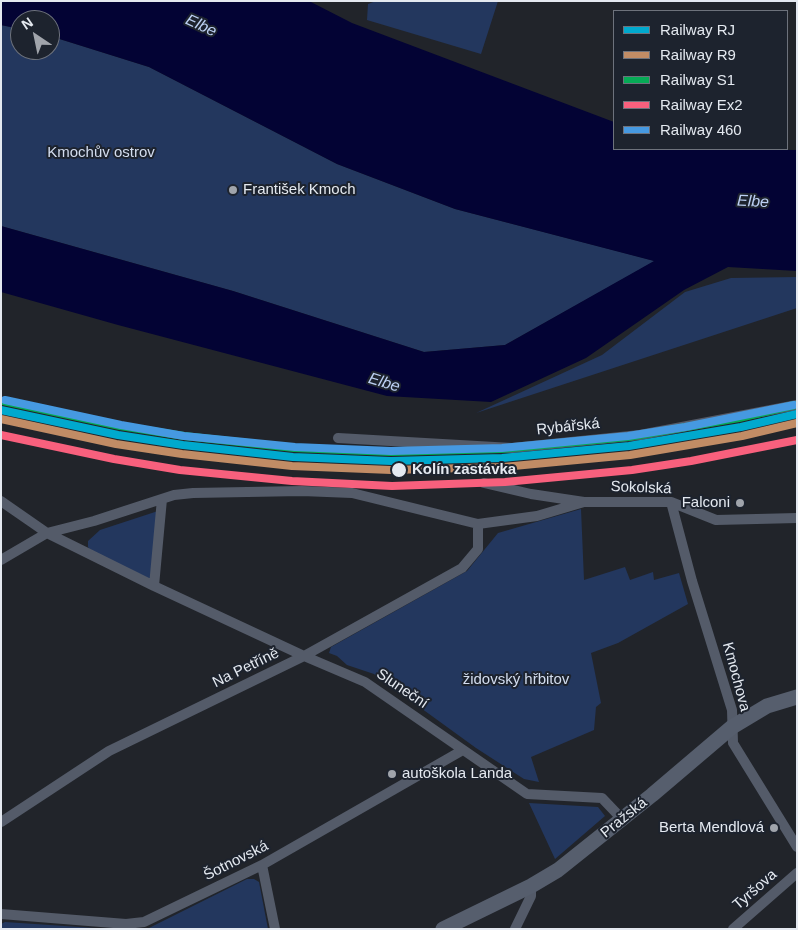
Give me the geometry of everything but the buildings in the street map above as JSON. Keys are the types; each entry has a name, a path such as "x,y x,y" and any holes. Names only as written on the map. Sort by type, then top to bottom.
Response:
{"street":[{"name":"Rybářská","path":"338,438 512,448 640,435 797,404"},
{"name":"Sokolská","path":"484,484 531,494 584,502 671,502 716,520 797,518"},
{"path":"1,560 47,533 94,521 174,495 212,492 302,491 352,493 478,524 537,516 584,502"},
{"path":"154,586 162,499"},
{"name":"Sluneční","path":"1,501 47,533 154,586 364,682 527,794 602,798 622,819"},
{"name":"Kmochova","path":"671,502 692,581 732,710 733,742 797,846"},
{"name":"Na Petříně","path":"1,822 109,751 304,656 462,568 478,549 478,524"},
{"name":"Pražská","path":"443,929 531,886 558,870 732,727 767,706 797,697"},
{"name":"Šotnovská","path":"1,914 140,924 262,865 463,750"},
{"path":"262,865 275,929"},
{"name":"Tyršova","path":"733,929 797,873"},
{"path":"516,929 532,896 531,886"}],"green space":[{"path":"376,1 498,1 481,54 367,20 368,4"},
{"name":"Kmochův ostrov","path":"1,25 10,27 10,60 60,60 60,39 149,67 337,164 455,209 655,261 505,345 424,352 233,291 1,226"},
{"path":"797,277 797,308 476,413 602,355 685,292 731,278"},
{"name":"židovský hřbitov","path":"581,509 584,580 625,567 630,580 653,572 654,580 679,573 688,604 618,643 591,653 601,703 596,707 594,730 531,757 539,782 524,779 476,748 374,674 347,665 337,656 329,653 331,647 467,571 498,533"},
{"path":"158,511 151,580 90,550 88,547 88,541 100,530"},
{"path":"529,803 598,807 605,816 555,859"},
{"path":"247,879 254,879 259,882 268,929 147,929"},
{"path":"5,922 109,929 1,929 1,924"}],"water":[{"name":"Elbe","path":"1,1 309,1 352,23 613,122 613,150 797,150 797,271 728,267 684,290 586,358 491,402 387,396 1,292 1,226 233,291 424,352 505,345 654,261 455,209 337,164 149,67 60,39 60,10 10,10 10,27 1,25"}],"rail line":[{"name":"460","path":"5,400 121,425 184,436 295,447 391,451 502,448 628,436 685,427 794,405"},
{"name":"S1","path":"3,401 120,426 184,436 294,448 391,452 501,449 628,437 739,418 795,405"},
{"name":"RJ","path":"1,410 118,435 183,445 293,457 391,461 502,458 629,446 741,427 797,414"},
{"name":"R9","path":"1,419 116,444 182,454 292,466 391,470 503,467 630,455 742,436 797,423"},
{"name":"Ex2","path":"1,435 114,459 180,470 292,481 392,486 505,482 632,470 691,461 797,440"}],"place":[{"name":"František Kmoch","path":"233,190"},
{"name":"Kolín zastávka","path":"399,470"},
{"name":"Falconi","path":"740,503"},
{"name":"autoškola Landa","path":"392,774"},
{"name":"Berta Mendlová","path":"774,828"}]}
